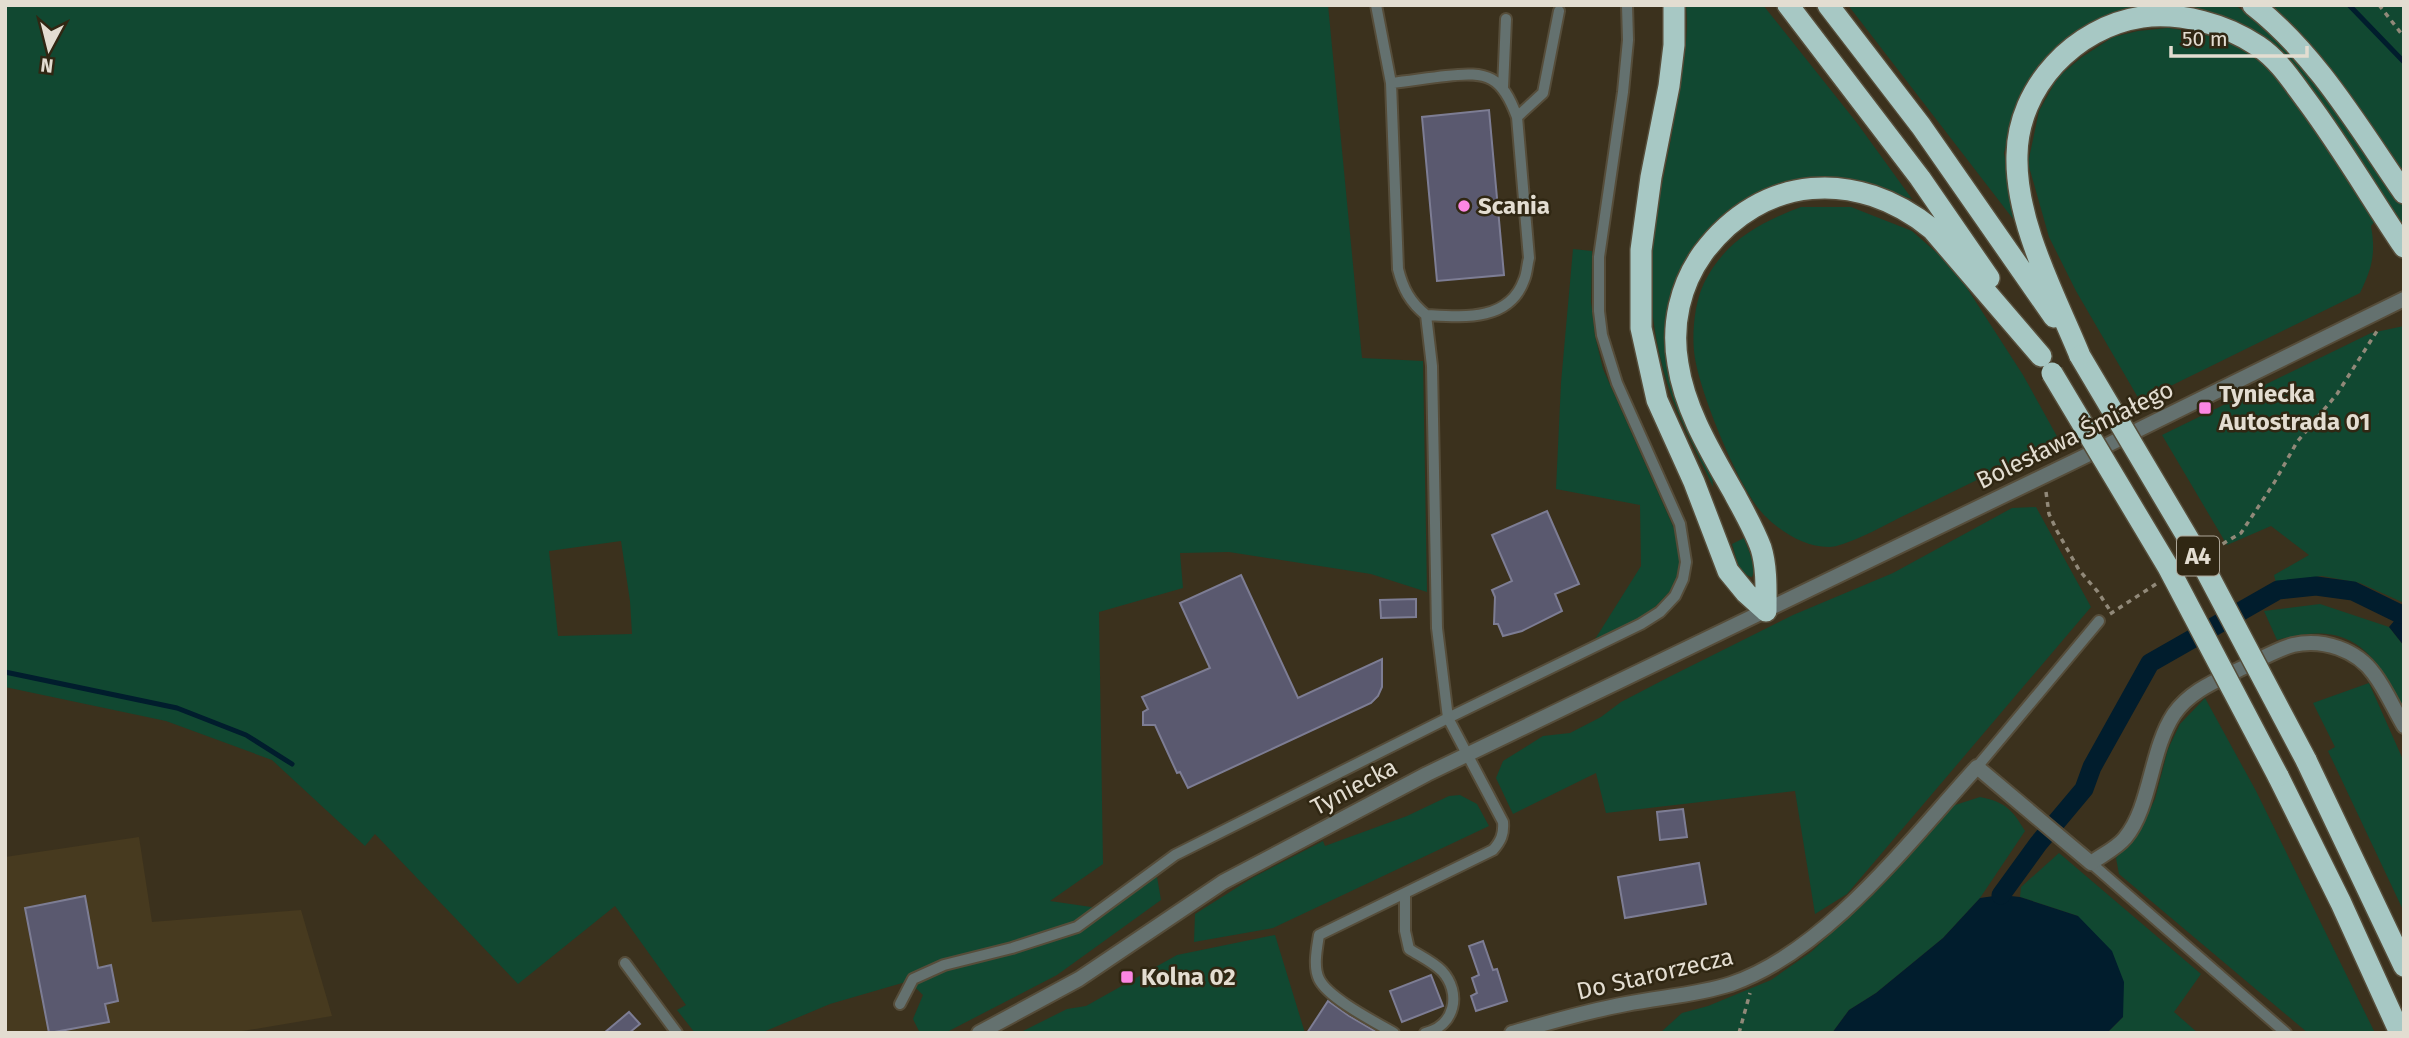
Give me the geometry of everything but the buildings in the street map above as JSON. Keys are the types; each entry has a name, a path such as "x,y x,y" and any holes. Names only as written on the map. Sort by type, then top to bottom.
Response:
{"highway":[{"path":"1674,5 1674,45 1669,86 1651,177 1641,250 1641,328 1657,400 1694,482 1728,571 1746,593 1766,611"},
{"name":"A4","path":"1788,5 1920,177 2046,365 2168,567 2278,776 2341,903 2400,1033"},
{"name":"A4","path":"1828,5 1937,147 2080,356 2194,550 2306,760 2404,966"},
{"path":"2253,5 2287,36 2328,84 2404,193"},
{"path":"2080,356 2027,222 2018,186 2017,153 2023,118 2037,86 2054,63 2095,33 2119,23 2143,17 2185,17 2228,29 2258,46 2278,62 2340,146 2404,247"},
{"path":"1766,611 1762,550 1688,402 1678,364 1676,342 1679,303 1694,266 1716,236 1739,215 1772,198 1801,189 1844,190 1890,202 1912,213 1932,229 2046,365"}],"street":[{"name":"Bolesława Śmiałego","path":"1766,611 2404,299"},
{"name":"Tyniecka","path":"979,1033 1079,979 1250,866 1467,754 1766,611"},
{"path":"1977,766 2091,863 2124,839 2138,818 2166,728 2186,701 2202,688 2280,649 2296,644 2316,643 2347,651 2361,660 2374,674 2404,726"},
{"name":"Do Starorzecza","path":"1512,1033 1583,1013 1710,990 1755,974 1787,956 1851,906 1977,766"}],"lane":[{"path":"1376,5 1391,83 1398,269 1407,294 1414,305 1426,315 1470,318 1494,312 1514,298 1524,281 1529,258 1517,117 1511,100 1503,88 1490,78 1473,73 1391,83"},
{"path":"900,1004 914,979 944,965 1013,948 1077,927 1175,855 1641,624 1660,612 1675,596 1683,579 1686,562 1680,524 1617,383 1602,335 1599,311 1599,257 1623,92 1628,40 1627,5"},
{"path":"1517,117 1543,93 1559,11"},
{"path":"1503,88 1506,19"},
{"path":"1394,1033 1334,996 1319,979 1316,955 1319,935 1493,850 1502,836 1503,822 1448,718 1437,628 1432,366 1426,315"},
{"path":"1977,766 2099,621"},
{"path":"2091,863 2274,1027 2286,1033"},
{"path":"1405,893 1404,918 1409,949 1441,971 1453,994 1453,1010 1448,1019 1431,1032"},
{"path":"625,963 677,1033"}],"path":[{"path":"2379,5 2404,37"},
{"path":"2207,553 2241,533 2297,442 2337,394 2364,352 2377,331 2386,307"},
{"path":"2042,477 2049,514 2057,531 2080,570 2112,612"},
{"path":"2099,621 2161,580"},
{"path":"1739,1033 1755,974"}],"shaded area":[{"path":"139,837 152,922 301,910 332,1016 231,1033 5,1033 5,857"}],"green space":[{"path":"5,5 1328,5 1362,358 1423,361 1427,592 1371,574 1229,552 1180,553 1183,588 1099,612 1103,864 1050,901 1098,908 1157,877 1161,900 1057,975 945,1033 920,1033 913,1019 923,995 909,981 830,1004 761,1033 695,1033 677,1010 686,1005 615,906 518,984 375,834 365,846 272,760 166,721 5,687","holes":["621,541 632,634 558,636 549,551"]},
{"path":"1686,5 1763,5 1857,123 1912,199 1861,184 1810,180 1760,192 1726,217 1687,260 1671,294 1665,345 1670,379 1712,473 1713,487 1673,400 1660,356 1652,312 1652,244 1684,58"},
{"path":"1848,5 2235,5 2261,25 2284,48 2327,98 2404,206 2404,227 2314,92 2285,57 2252,29 2209,12 2165,6 2123,12 2018,101 2004,153 2017,224"},
{"path":"2272,5 2404,5 2404,172 2304,37"},
{"path":"2168,28 2200,33 2240,47 2270,70 2311,122 2375,221 2371,226 2373,253 2360,293 2140,401 2076,291 2049,237 2028,163 2039,111 2058,77 2113,37"},
{"path":"1801,207 1851,207 1912,231 1954,268 2023,375 2059,440 1873,531 1836,546 1820,546 1802,541 1785,533 1764,515 1732,461 1703,388 1694,351 1696,307 1712,268 1733,245 1757,227"},
{"path":"1573,249 1592,251 1591,302 1603,369 1680,546 1677,577 1670,591 1647,614 1592,644 1641,566 1640,505 1556,489 1561,383"},
{"path":"2404,326 2404,603 2360,583 2322,576 2276,583 2274,575 2309,555 2271,526 2227,545 2162,435 2371,333"},
{"path":"2036,507 2091,607 1847,894 1815,914 1795,791 1606,813 1596,773 1513,814 1496,778 1503,761 1543,736 1570,733 1669,677 1793,615 1893,573 2012,508"},
{"path":"1744,538 1753,563 1752,577 1741,568 1732,544"},
{"path":"2320,604 2389,627 2404,646 2404,711 2382,671 2363,649 2352,642 2328,634 2303,634 2277,640 2264,611"},
{"path":"2369,683 2404,762 2404,912 2328,751 2335,747 2313,703"},
{"path":"2205,698 2256,791 2375,1033 2308,1033 2119,874 2116,858 2139,832 2155,799 2168,749 2180,724"},
{"path":"1460,795 1477,804 1489,826 1273,928 1194,942 1195,914 1252,878 1323,841 1325,846 1407,816 1449,796"},
{"path":"1980,797 1996,801 2007,808 2025,831 1980,898 1943,938 1876,993 1849,1010 1832,1033 1660,1033 1682,1013 1708,1006 1771,980 1811,952 1857,909 1949,807"},
{"path":"2059,853 2201,974 2174,1012 2198,1033 2107,1033 2123,1017 2078,916 2020,897 2021,887"},
{"path":"1275,935 1305,1033 1019,1033 1067,1009 1086,1006 1177,955"}],"water":[{"path":"2402,603 2404,646 2389,627 2400,614"},
{"path":"2001,895 2020,897 2078,916 2112,951 2124,982 2123,1017 2107,1033 1832,1033 1849,1010 1876,993 1943,938 1980,898"}],"waterway":[{"path":"2349,5 2404,62"},
{"path":"2001,895 2038,844 2084,789 2092,767 2150,663 2278,590 2316,586 2353,591 2400,614"},
{"path":"5,672 177,708 246,735 292,764"}],"place":[{"name":"Scania","path":"1464,206"},
{"name":"Tyniecka Autostrada 01","path":"2205,408"},
{"name":"Kolna 02","path":"1127,977"}]}
